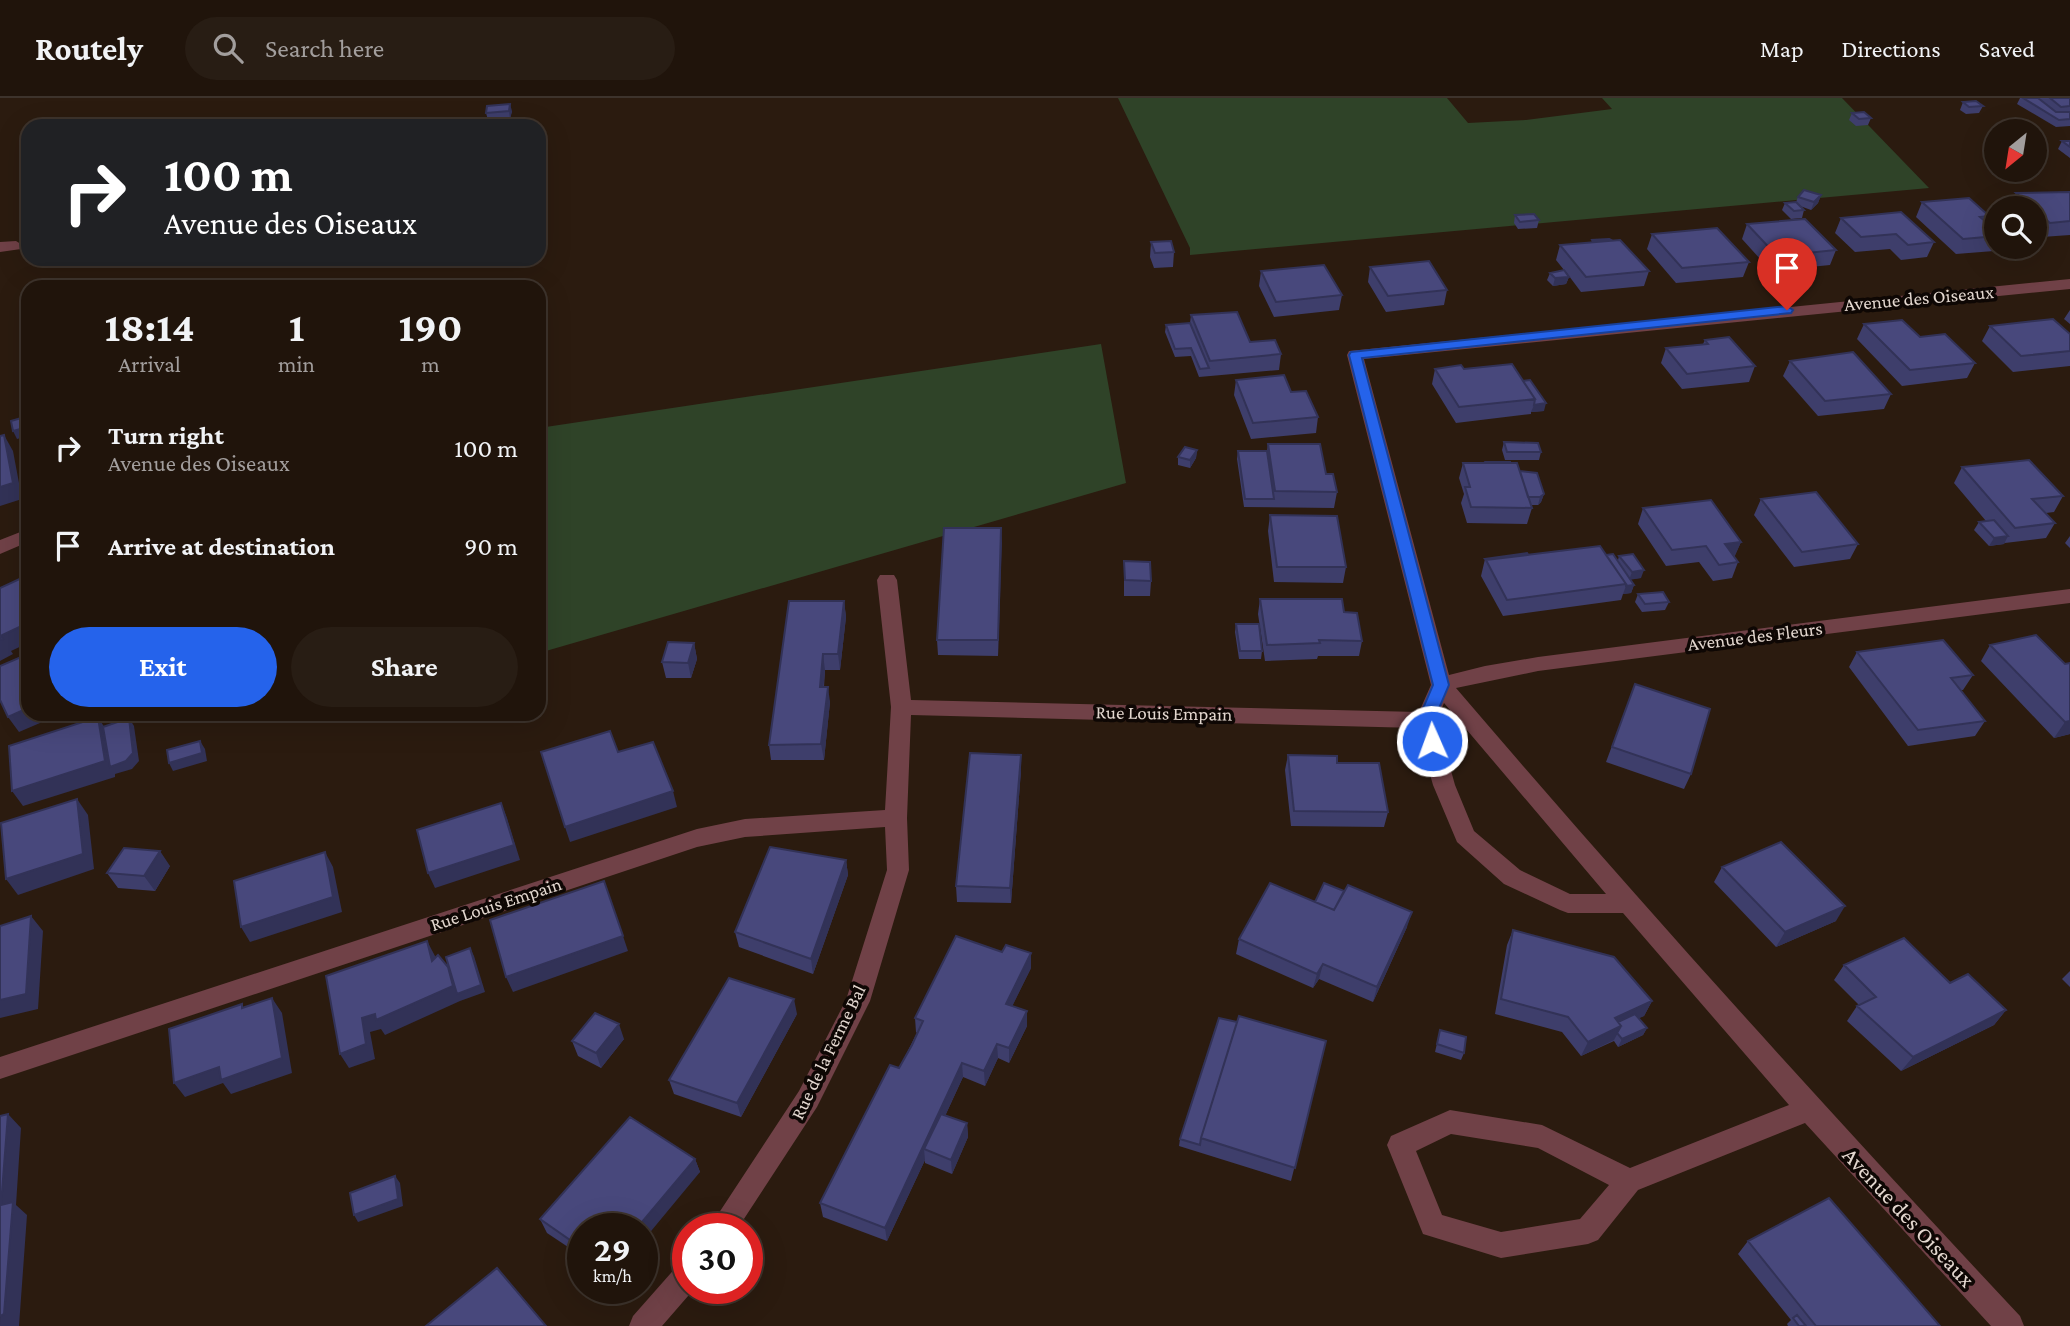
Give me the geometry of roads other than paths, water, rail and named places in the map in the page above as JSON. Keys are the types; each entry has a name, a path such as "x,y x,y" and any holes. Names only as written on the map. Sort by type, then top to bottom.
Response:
{"street":[{"path":"0,247 16,246"},
{"name":"Avenue des Oiseaux","path":"2010,1326 1809,1109 1441,685 1355,355 2070,284"},
{"path":"0,548 21,538"},
{"path":"887,580 901,707 896,818"},
{"name":"Avenue des Fleurs","path":"1441,685 1485,673 1538,664 2070,596"},
{"path":"1441,685 1426,720 1444,785 1465,836 1512,877 1568,903 1629,904"},
{"name":"Rue Louis Empain","path":"901,707 1426,720"},
{"name":"Rue Louis Empain","path":"0,1068 697,838 745,828 896,818"},
{"name":"Rue de la Ferme Bal","path":"733,1213 808,1099 858,1001 898,870 896,818"},
{"path":"1629,1181 1542,1137 1450,1122 1400,1145 1433,1225 1501,1245 1588,1231 1629,1181 1809,1109"},
{"path":"643,1326 672,1293"}]}
